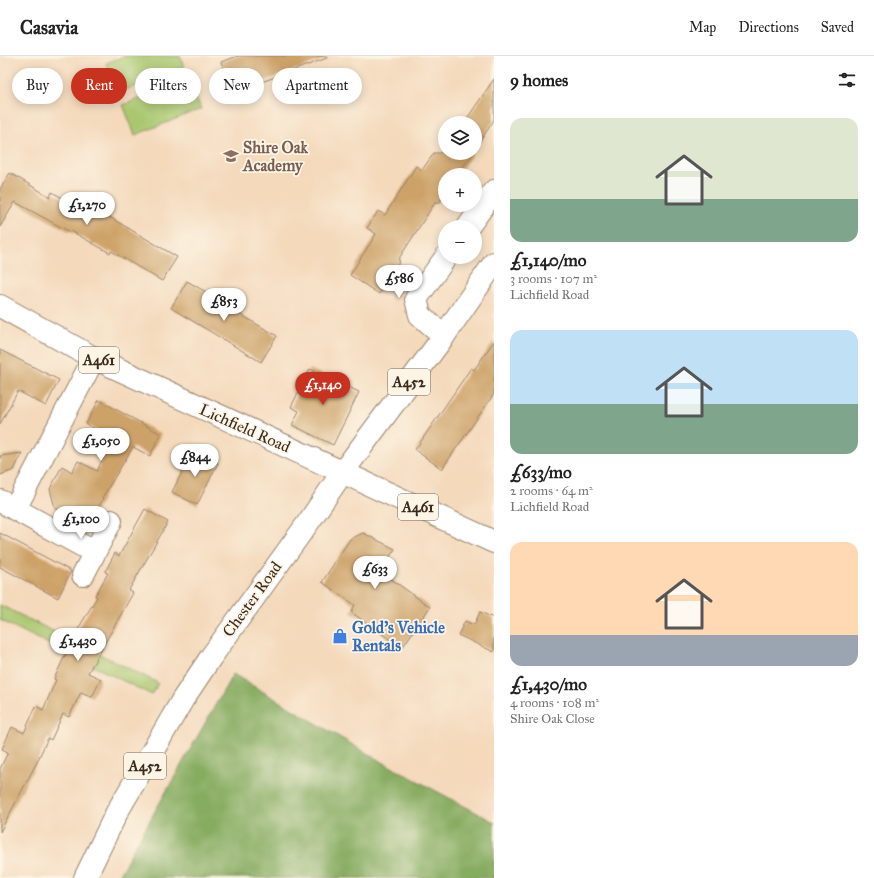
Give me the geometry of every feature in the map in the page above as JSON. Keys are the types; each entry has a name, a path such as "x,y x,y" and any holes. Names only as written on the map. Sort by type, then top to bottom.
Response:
{"main road":[{"path":"473,220 494,191"},
{"name":"Chester Road","path":"85,878 116,812 160,741 183,699 211,657 342,473 444,336 494,263"},
{"path":"441,264 416,299 420,315 444,336"},
{"name":"Lichfield Road","path":"0,306 94,358 494,542"},
{"path":"94,358 8,505 94,552"},
{"path":"83,575 111,521"}],"green space":[{"path":"125,56 180,56 184,67 135,68 135,86 127,89 127,68 108,68 106,63"},
{"path":"135,100 135,104 199,104 201,109 135,135 123,105"},
{"path":"0,605 158,683 152,695 0,620"},
{"path":"233,674 375,758 494,822 494,878 117,878"}],"building":[{"path":"238,56 326,56 327,58 300,68 272,68 272,78 264,81 264,68 224,68 221,62"},
{"path":"494,79 494,120 482,138 482,116 469,116"},
{"path":"434,153 438,153 438,160 468,160 462,168 438,168 438,202 436,201 398,260 400,261 379,294 350,275 376,234 367,228 378,211 385,215 416,166 422,170"},
{"path":"10,173 50,197 52,192 90,214 94,208 177,257 162,281 111,251 110,253 15,202 0,227 0,189"},
{"path":"187,281 213,296 212,298 277,336 261,362 171,308"},
{"path":"494,341 494,394 442,469 415,450 471,368 474,370"},
{"path":"0,350 59,380 46,406 18,391 0,424"},
{"path":"310,369 359,392 333,445 292,425 299,411 291,407"},
{"path":"99,400 161,434 150,456 133,447 102,498 103,499 93,516 83,509 78,521 55,508 50,489 62,466 72,472 78,461 97,471 112,439 86,424"},
{"path":"193,451 218,463 197,505 172,492"},
{"path":"22,453 14,470 0,475 0,456"},
{"path":"145,509 168,522 129,590 133,593 88,673 101,679 92,697 81,692 69,717 63,714 51,740 48,738 0,832 0,769 8,752 2,749 12,727 24,733 36,706 43,710 56,680 54,679 74,636 97,597 95,596 108,573 105,572 115,553 119,556"},
{"path":"0,533 71,571 58,598 0,567"},
{"path":"363,533 395,549 380,571 430,607 402,648 351,612 355,605 322,582 350,539"},
{"path":"480,612 494,618 494,652 458,635 465,621 474,625"}],"place":[{"name":"Shire Oak Academy","path":"231,156"},
{"name":"Gold's Vehicle Rentals","path":"340,636"}]}
